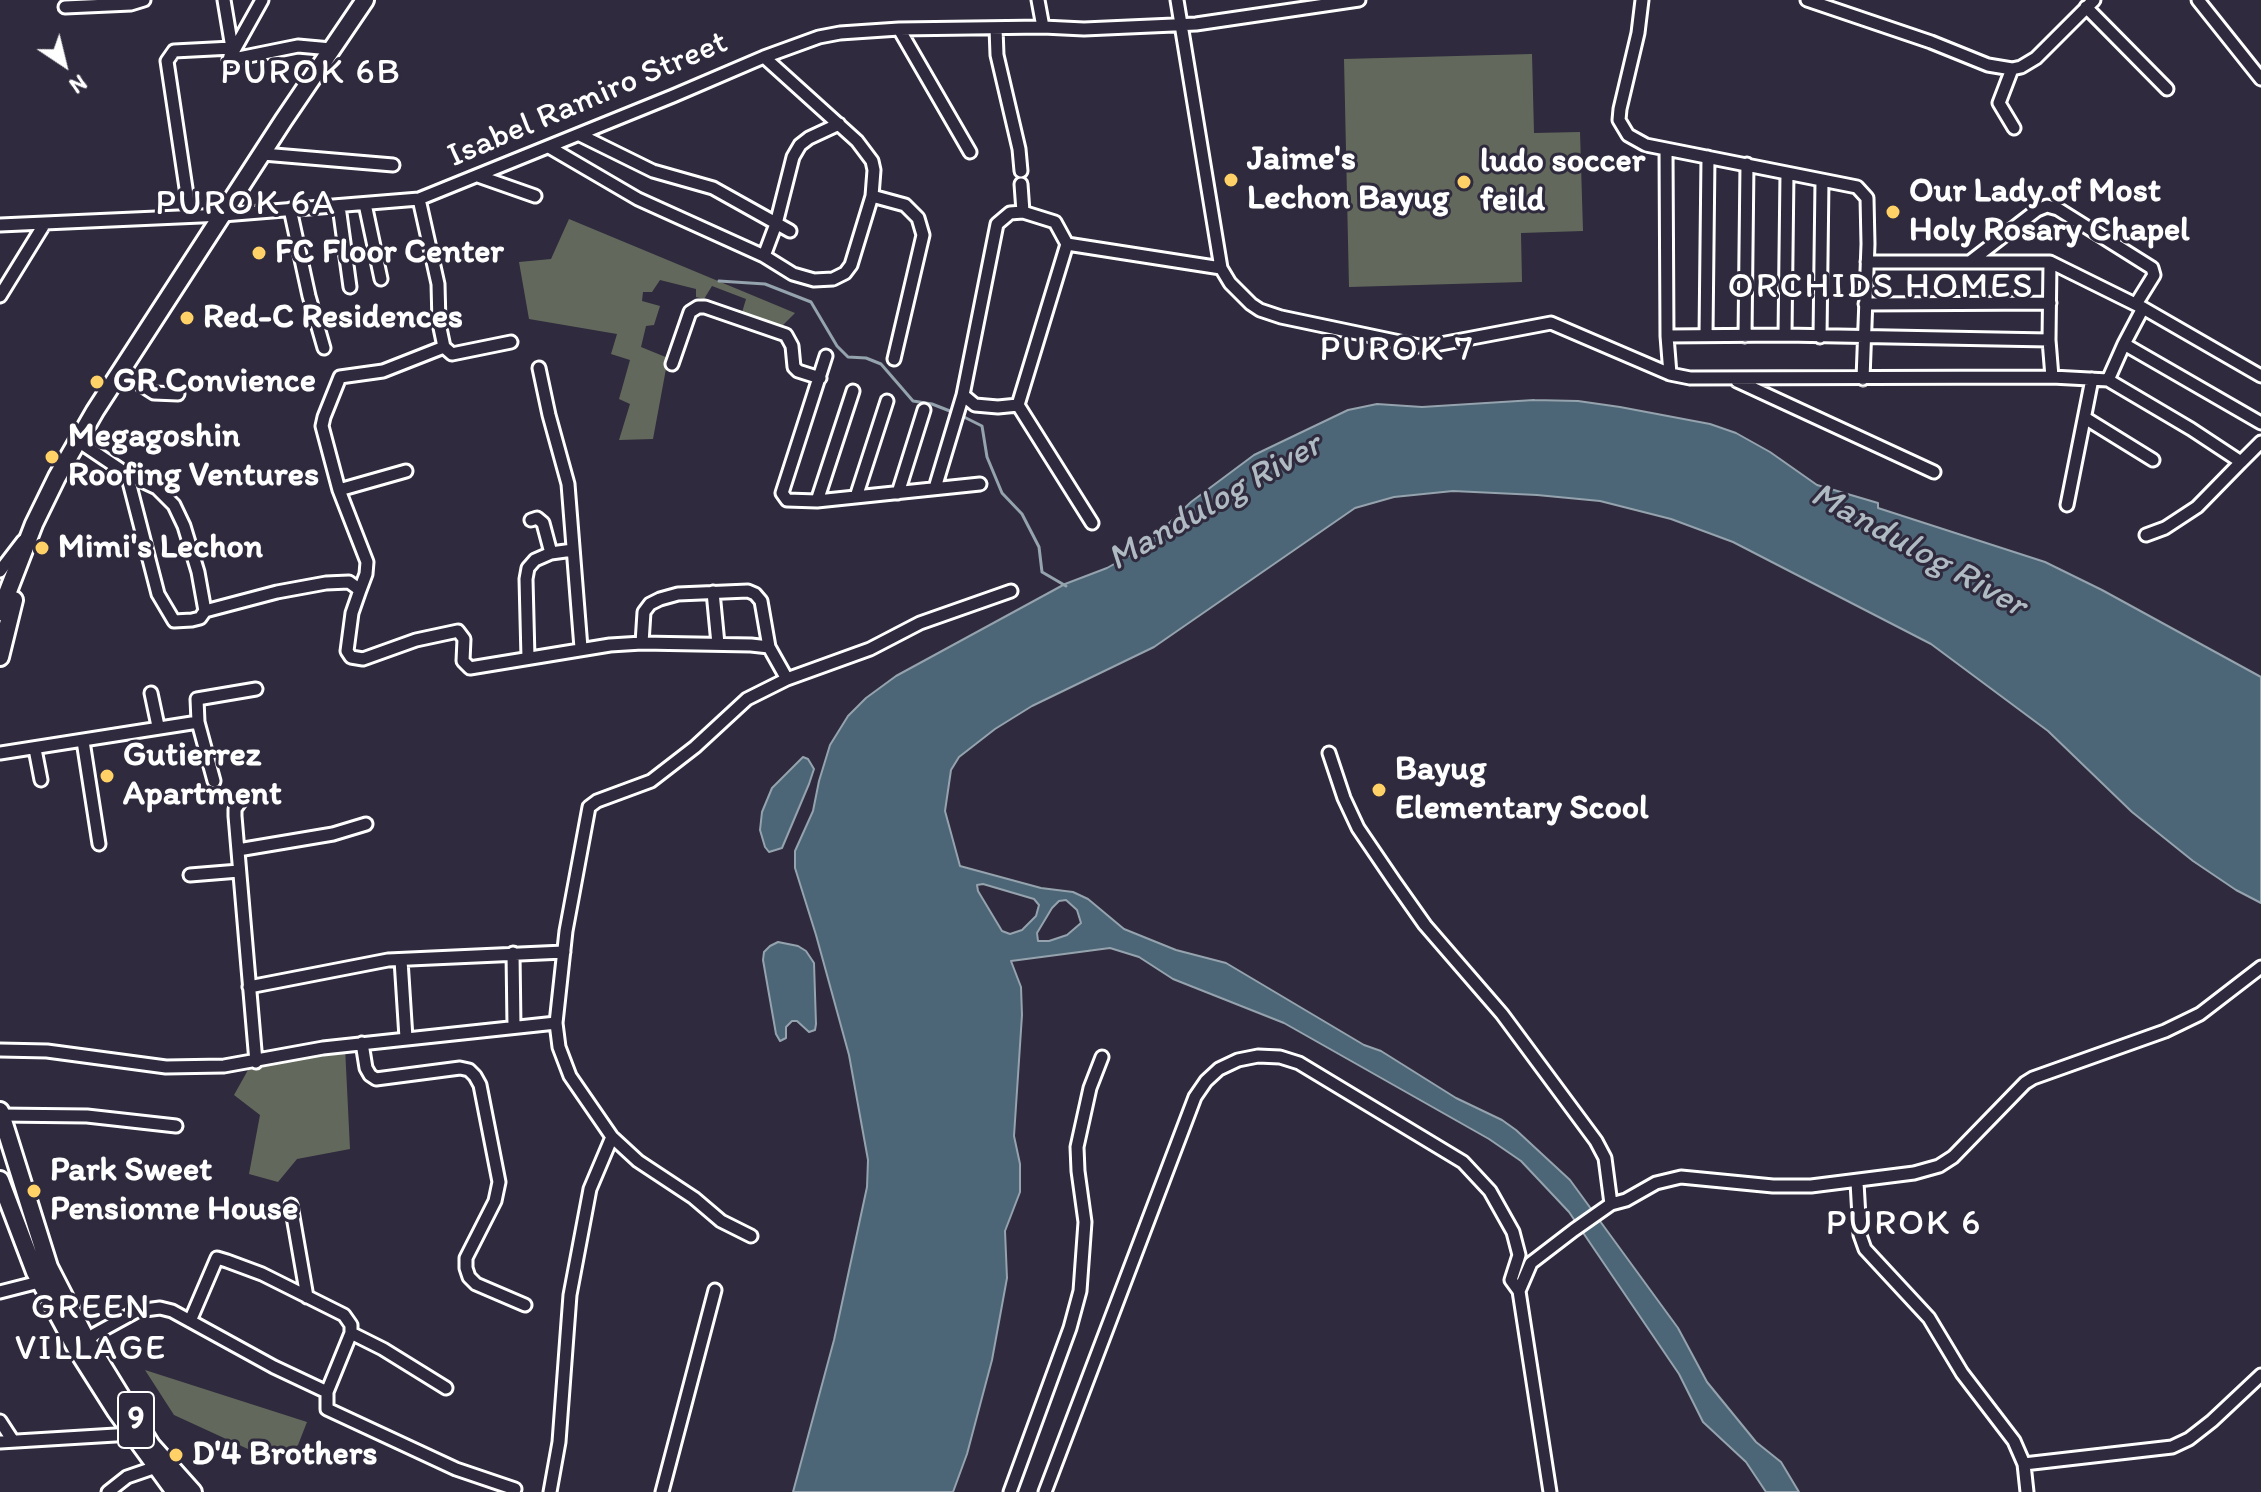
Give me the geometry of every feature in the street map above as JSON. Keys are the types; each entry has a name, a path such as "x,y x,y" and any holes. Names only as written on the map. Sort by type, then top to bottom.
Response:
{"highway":[{"path":"0,612 34,526 78,441 365,0"},
{"path":"0,657 34,526"},
{"name":"9","path":"0,1114 49,1267 81,1345 132,1434 175,1492"},
{"name":"9","path":"0,1180 39,1282 151,1445 193,1492"}],"street":[{"path":"65,7 131,4 144,0"},
{"path":"224,0 230,54"},
{"path":"230,54 262,0"},
{"path":"1038,0 1043,27"},
{"path":"1177,0 1221,268 1230,283 1260,310 1281,317 1427,346 1551,323 1670,374 1690,378 2052,377 2108,380 2241,462"},
{"name":"Isabel Ramiro Street","path":"0,225 223,215 419,199 819,37 899,29 1084,29 1183,25 1359,0"},
{"path":"1642,0 1619,120 1628,135 1637,142 1666,149 1857,187 1867,198 1863,379"},
{"path":"1807,0 1988,65 2012,69 2036,58 2090,4 2167,89"},
{"path":"2198,0 2261,79"},
{"path":"996,28 997,55 1019,149 1023,212"},
{"path":"899,29 970,152"},
{"path":"190,215 167,61 174,51 230,54 298,46 331,49"},
{"path":"549,147 638,199 764,256 793,274 814,280 833,279 845,273 851,265 872,196 872,161 857,141 764,57"},
{"path":"2012,69 1999,103 2014,128"},
{"path":"764,256 776,224 793,157 800,145 839,124"},
{"path":"580,135 653,171 713,188 790,231"},
{"path":"1666,149 1670,374"},
{"path":"263,154 393,165"},
{"path":"1706,335 1708,157"},
{"path":"1745,336 1747,164"},
{"path":"1785,335 1787,173"},
{"path":"478,176 535,196"},
{"path":"1820,337 1822,181"},
{"path":"872,196 905,205 918,218 923,235 894,359"},
{"path":"419,199 438,284 439,323 444,347 452,354 511,342"},
{"path":"365,204 381,279"},
{"path":"339,206 350,287"},
{"path":"1971,261 2024,218 2047,206 2058,209 2152,268 2154,275 2108,380"},
{"path":"290,209 324,348"},
{"path":"935,488 963,395 997,224 1010,213 1023,212 1055,222 1067,244 1018,405 1092,523"},
{"path":"0,296 45,223"},
{"path":"1067,244 1221,268"},
{"path":"1867,262 2050,262 2140,306 2261,376"},
{"path":"2050,262 2052,377"},
{"path":"1865,304 2050,303"},
{"path":"672,364 690,312 705,307 786,335 792,346 794,367 820,378"},
{"path":"1667,336 2049,340"},
{"path":"2124,344 2261,423"},
{"path":"444,347 383,371 340,377 322,426 339,490 359,534 367,562 366,574 352,613 347,651 351,657 363,659 416,640 458,631 464,639 463,661 470,668 581,648 642,643 769,647"},
{"path":"826,356 782,493 787,500 817,501 980,484"},
{"path":"539,368 568,484 581,648"},
{"path":"121,372 154,393 178,394"},
{"path":"1733,379 1934,472"},
{"path":"2067,505 2092,379"},
{"path":"817,501 853,391"},
{"path":"963,395 975,405 1018,405"},
{"path":"856,497 887,401"},
{"path":"898,493 924,410"},
{"path":"2085,418 2153,460"},
{"path":"78,441 127,474 157,488 174,505 198,572 205,611"},
{"path":"2146,535 2165,528 2197,507 2261,442"},
{"path":"339,490 406,471"},
{"path":"127,474 151,568 165,609 174,621 200,618 205,611 335,581 349,582 360,590"},
{"path":"531,520 537,518 543,523 551,553"},
{"path":"0,571 34,526"},
{"path":"528,658 528,568 535,560 551,553 573,550"},
{"path":"642,643 644,612 650,604 678,594 748,591 755,594 763,608 769,647 787,679"},
{"path":"751,1236 721,1221 694,1198 638,1161 612,1137 570,1076 559,1047 556,1023 564,952 589,807 597,801 651,781 695,747 747,699 787,679 870,649 920,623 1011,591"},
{"path":"713,592 718,644"},
{"path":"214,781 198,722 197,699 256,689"},
{"path":"151,693 158,726"},
{"path":"0,753 198,722"},
{"path":"83,741 99,844"},
{"path":"35,749 41,780"},
{"path":"1329,753 1358,828 1394,881 1425,925 1502,1014 1596,1141 1605,1158 1611,1204"},
{"path":"240,802 235,809 256,1062"},
{"path":"238,850 333,834 366,824"},
{"path":"190,875 239,871"},
{"path":"249,987 401,960 564,952"},
{"path":"513,953 514,1027"},
{"path":"401,960 406,1038"},
{"path":"1550,1492 1519,1291 1531,1263 1574,1230 1611,1204 1626,1200 1656,1183 1681,1177 1773,1186 1811,1186 1857,1182 1939,1166 1953,1157 2033,1078 2165,1031 2200,1014 2261,967"},
{"path":"0,1050 63,1053 166,1067 224,1066 323,1048 556,1023"},
{"path":"362,1043 366,1068 376,1079 460,1068 469,1070 475,1076 480,1085 499,1182 495,1201 466,1258 466,1268 476,1284 525,1305"},
{"path":"1045,1492 1195,1097 1219,1069 1238,1060 1258,1056 1280,1057 1299,1063 1463,1162 1490,1191 1513,1232 1519,1255 1510,1276 1519,1291"},
{"path":"1010,1492 1070,1328 1080,1291 1085,1222 1077,1147 1090,1088 1102,1057"},
{"path":"0,1114 87,1116 176,1126"},
{"path":"550,1492 559,1442 573,1282 590,1189 612,1137"},
{"path":"1857,1182 1860,1235 1865,1249 1913,1298 1937,1328 1962,1373 2014,1441 2024,1464 2027,1492"},
{"path":"291,1205 307,1297"},
{"path":"190,1321 217,1258 262,1274 344,1315 351,1325 351,1333 327,1392 327,1409 456,1469 515,1489"},
{"path":"0,1292 39,1282"},
{"path":"662,1492 715,1290"},
{"path":"81,1345 104,1329 149,1308 172,1311 327,1392"},
{"path":"351,1333 446,1388"},
{"path":"2024,1464 2172,1447 2189,1439 2212,1421 2261,1375"},
{"path":"0,1421 6,1441 132,1434"},
{"path":"108,1492 127,1477 156,1467"}],"green space":[{"name":"ludo soccer feild","path":"1532,54 1534,133 1580,132 1583,231 1521,233 1522,282 1349,287 1344,59"},
{"path":"569,219 795,313 780,328 741,316 746,299 712,286 704,299 696,297 696,289 660,280 652,292 643,292 642,301 660,306 654,325 646,326 641,347 668,358 653,439 619,440 630,404 619,399 630,360 611,354 617,334 529,319 519,262 551,259"},
{"path":"345,1047 350,1149 297,1159 278,1182 249,1174 260,1115 234,1095 248,1070"},
{"path":"145,1370 307,1422 298,1445 274,1461 174,1415"}],"water":[{"name":"Mandulog River","path":"1534,400 1578,401 1710,424 1736,433 1770,452 1817,485 1878,503 1878,508 2045,562 2261,677 2261,903 2193,861 2132,812 2048,731 1931,644 1733,542 1671,519 1600,501 1537,495 1453,491 1394,497 1355,508 1154,647 1032,706 959,757 951,770 945,811 960,866 1041,888 1073,892 1088,899 1124,929 1176,950 1226,963 1516,1130 1570,1180 1678,1328 1707,1382 1756,1442 1781,1462 1799,1492 1766,1492 1746,1462 1703,1422 1679,1374 1569,1212 1521,1161 1489,1139 1284,1023 1173,979 1139,957 1110,948 1011,961 1021,987 1014,1136 1020,1164 1020,1192 1005,1231 1007,1278 992,1360 967,1454 953,1492 793,1492 834,1340 867,1187 868,1160 849,1055 795,868 795,851 813,811 830,745 848,716 896,676 1065,584 1107,568 1143,548 1191,502 1254,455 1348,410 1377,404 1422,407","holes":["983,884 1034,899 1039,905 1036,916 1022,930 1010,934 1002,931 978,891 977,885","1066,900 1077,910 1081,923 1067,935 1038,941 1037,933 1052,908 1059,901"]},
{"path":"803,757 814,769 809,784 782,848 769,852 760,830 762,812 772,788"},
{"path":"778,942 798,946 814,963 816,1024 815,1030 809,1032 797,1021 792,1021 786,1027 786,1038 780,1041 776,1034 763,960 764,952"}],"waterway":[{"path":"719,281 765,284 811,302 837,346 848,357 866,358 881,364 913,401 955,413"},
{"path":"962,416 982,426 987,457 1002,493 1022,514 1039,547 1042,572 1066,586"}],"place":[{"name":"Jaime's Lechon Bayug","path":"1231,180"},
{"name":"ludo soccer feild","path":"1464,182"},
{"name":"Our Lady of Most Holy Rosary Chapel","path":"1893,212"},
{"name":"FC Floor Center","path":"259,253"},
{"name":"Red-C Residences","path":"187,318"},
{"name":"GR Convience","path":"97,382"},
{"name":"Megagoshin Roofing Ventures","path":"52,457"},
{"name":"Mimi's Lechon","path":"42,548"},
{"name":"Gutierrez Apartment","path":"107,776"},
{"name":"Bayug Elementary Scool","path":"1379,790"},
{"name":"Park Sweet Pensionne House","path":"34,1191"},
{"name":"D'4 Brothers","path":"176,1455"}],"district":[{"name":"PUROK 6B","path":"311,74"},
{"name":"PUROK 6A","path":"246,205"},
{"name":"ORCHIDS HOMES","path":"1881,288"},
{"name":"PUROK 7","path":"1397,351"},
{"name":"PUROK 6","path":"1904,1225"},
{"name":"GREEN VILLAGE","path":"91,1330"}]}
